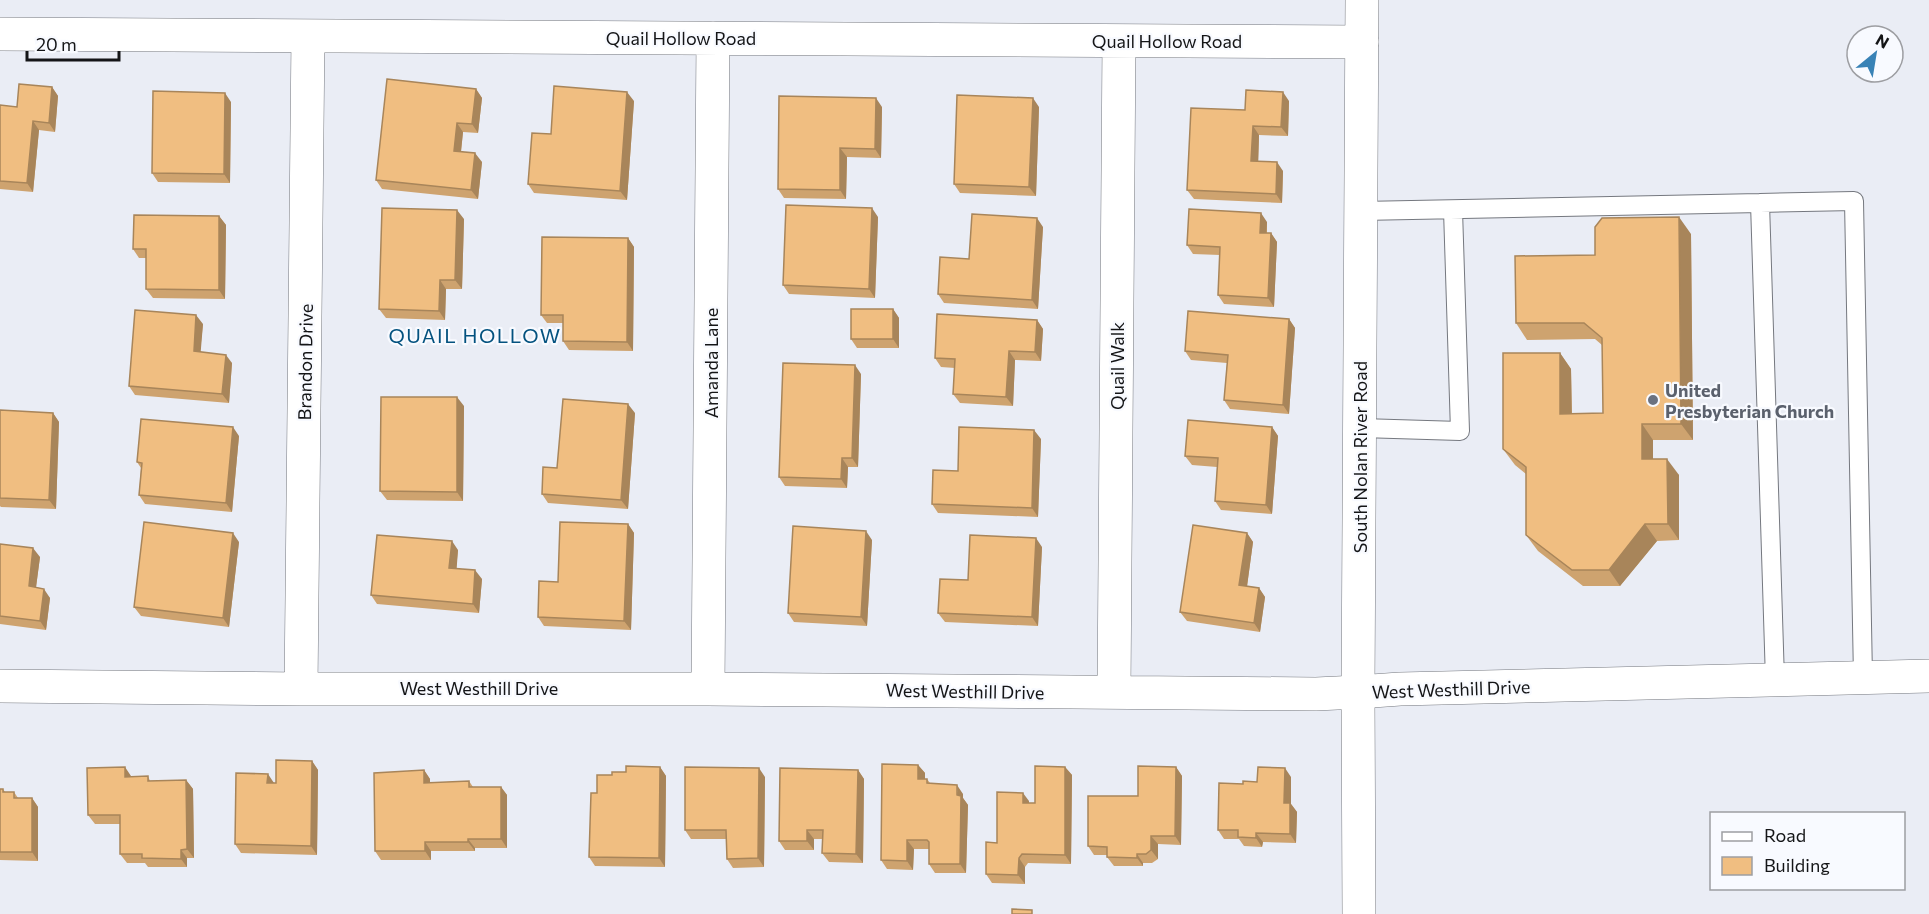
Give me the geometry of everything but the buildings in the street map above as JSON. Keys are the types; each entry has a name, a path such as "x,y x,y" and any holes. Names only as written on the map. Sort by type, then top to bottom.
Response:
{"street":[{"name":"South Nolan River Road","path":"1359,914 1362,0"},
{"name":"Quail Hollow Road","path":"0,34 1362,42"},
{"name":"Brandon Drive","path":"302,688 308,36"},
{"name":"Amanda Lane","path":"708,688 713,38"},
{"name":"Quail Walk","path":"1114,692 1119,41"},
{"name":"West Westhill Drive","path":"0,686 708,688 1316,694 1929,676"}],"lane":[{"path":"1361,211 1854,201 1863,677"},
{"path":"1760,203 1775,680"},
{"path":"1361,428 1460,431 1453,210"}],"place":[{"name":"United Presbyterian Church","path":"1653,400"}],"district":[{"name":"QUAIL HOLLOW","path":"475,335"}]}
